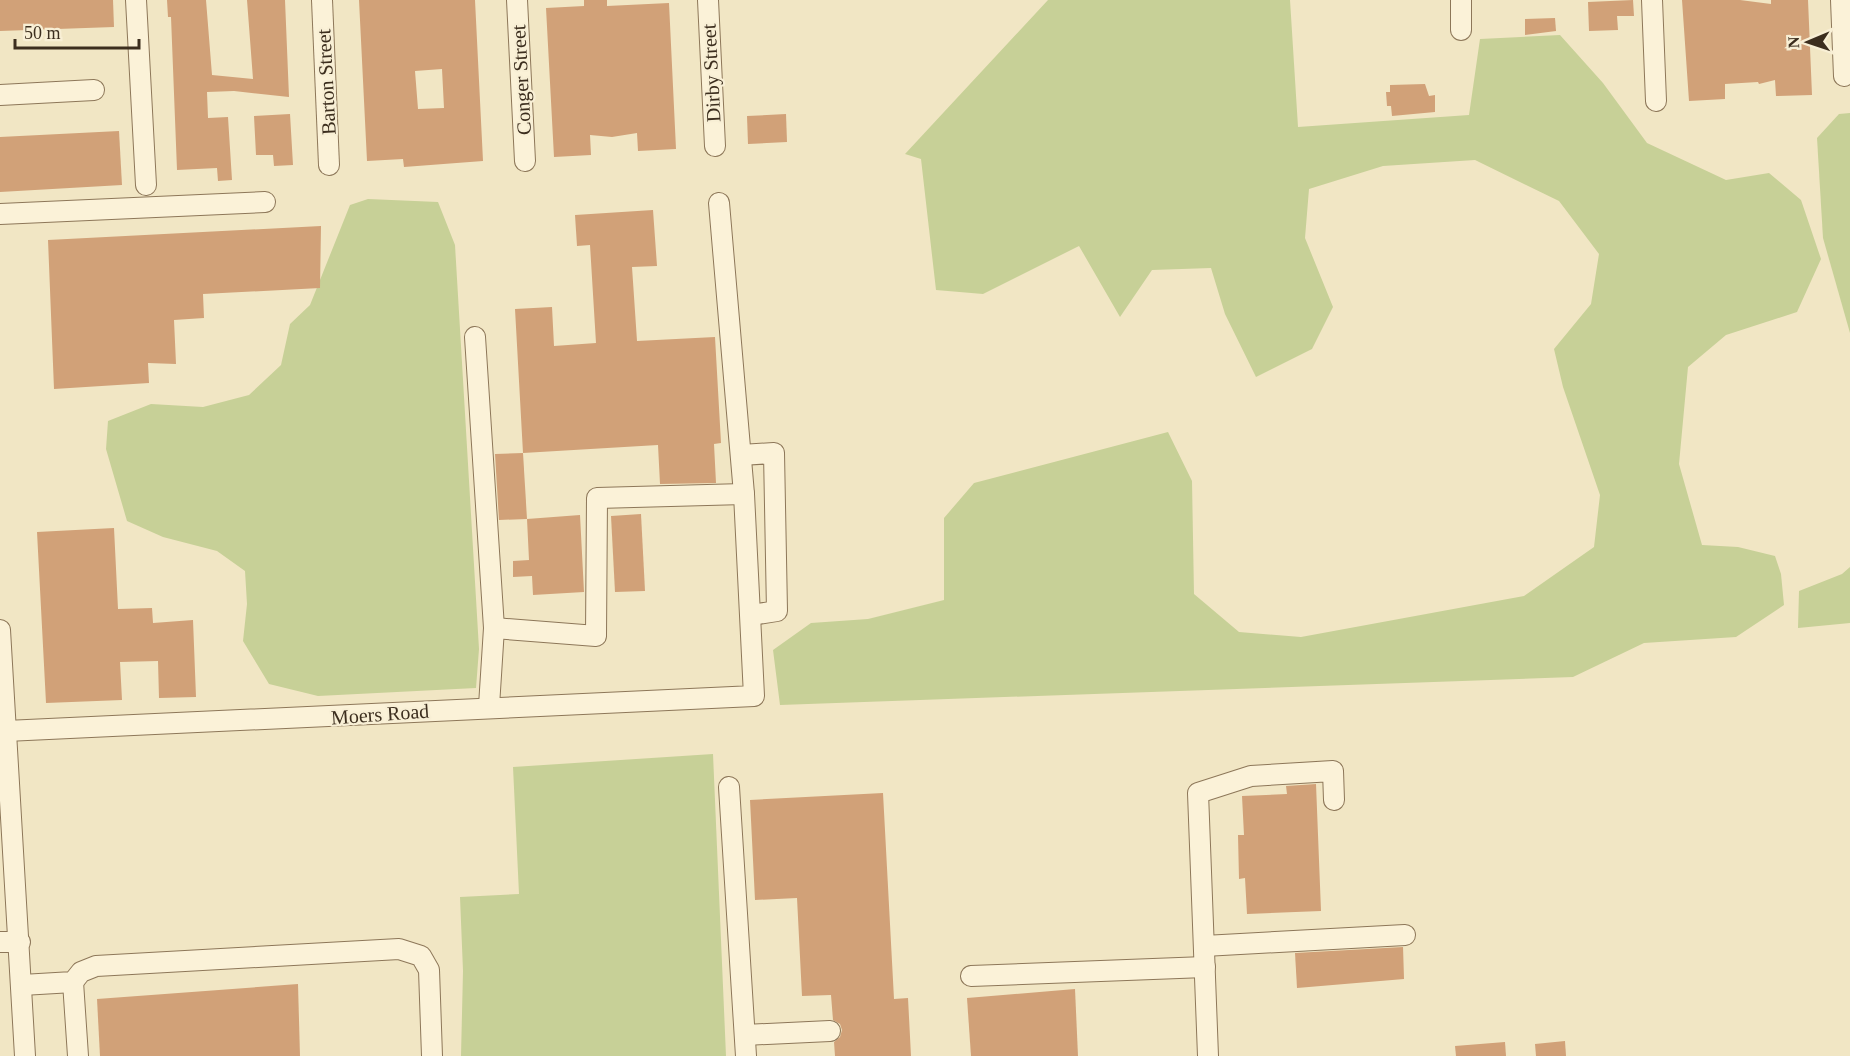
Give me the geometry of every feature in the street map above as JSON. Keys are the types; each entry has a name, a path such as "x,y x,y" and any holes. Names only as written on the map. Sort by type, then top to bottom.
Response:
{"street":[{"path":"136,0 146,185"},
{"name":"Barton Street","path":"322,0 329,165"},
{"name":"Conger Street","path":"517,0 525,161"},
{"name":"Dirby Street","path":"708,0 715,146"},
{"path":"1461,0 1461,30"},
{"path":"1652,0 1656,101"},
{"path":"1841,0 1844,76"},
{"path":"0,95 94,90"},
{"path":"0,214 265,202"},
{"path":"719,203 741,455 751,615 777,611 774,453 741,455"},
{"path":"475,337 494,628 489,706"},
{"path":"494,628 596,636 597,498 744,495"},
{"name":"Moers Road","path":"6,731 357,716 489,706 754,696 751,615"},
{"path":"0,630 6,731 10,942 22,985 25,1056"},
{"path":"1208,1056 1198,793 1251,776 1333,771 1334,800"},
{"path":"729,787 746,1056"},
{"path":"1204,946 1405,935"},
{"path":"78,1056 73,982 81,972 96,966 399,949 421,956 429,970 432,1056"},
{"path":"971,976 1205,967"},
{"path":"22,985 73,982"},
{"path":"745,1035 830,1031"}],"green space":[{"path":"1048,0 1290,0 1298,127 1469,115 1480,39 1560,35 1603,83 1647,143 1726,180 1769,173 1801,200 1821,259 1797,312 1726,335 1688,367 1679,464 1702,545 1738,547 1775,556 1781,574 1784,605 1736,637 1644,643 1573,677 780,705 773,650 811,623 868,619 944,600 944,518 974,483 1168,432 1192,481 1194,594 1239,632 1301,637 1524,596 1594,547 1600,495 1563,387 1554,349 1591,304 1599,254 1559,201 1475,160 1383,166 1309,189 1305,238 1333,307 1312,349 1256,377 1225,314 1211,268 1152,270 1120,317 1079,246 983,294 936,290 921,159 905,154"},
{"path":"1850,113 1850,333 1823,238 1817,138 1839,114"},
{"path":"368,199 438,202 455,245 479,649 476,688 318,696 269,684 243,641 247,604 245,571 217,551 163,537 127,521 106,449 108,421 151,404 203,407 249,395 281,365 290,324 310,305 350,205"},
{"path":"1850,567 1850,623 1798,628 1799,591 1842,574"},
{"path":"713,754 726,1056 461,1056 463,971 460,897 519,894 513,767"}],"building":[{"path":"0,0 113,0 114,27 0,31"},
{"path":"167,0 206,0 212,75 253,79 247,0 285,0 289,97 234,91 207,92 208,118 228,117 232,180 218,181 217,168 177,170 171,17 168,17"},
{"path":"359,0 475,0 483,161 404,167 403,159 367,161","holes":["442,69 444,108 418,109 415,71"]},
{"path":"584,0 607,0 607,6 669,3 676,149 638,151 637,133 612,137 590,135 591,155 554,157 546,8 584,6"},
{"path":"1633,0 1634,16 1617,16 1618,30 1589,31 1588,2"},
{"path":"1682,0 1740,0 1771,4 1771,0 1808,0 1812,95 1776,96 1775,80 1759,84 1758,82 1725,84 1725,99 1689,101"},
{"path":"1555,18 1556,31 1525,35 1525,19"},
{"path":"1425,84 1429,96 1435,95 1435,112 1392,116 1391,106 1387,106 1386,92 1390,92 1390,85"},
{"path":"290,114 293,165 274,166 273,155 256,155 254,116"},
{"path":"786,114 787,142 748,144 747,116"},
{"path":"119,131 122,185 0,192 0,137"},
{"path":"653,210 657,266 632,267 637,341 715,337 721,443 714,444 716,483 660,484 658,445 523,453 515,309 552,307 554,346 596,343 590,245 577,246 575,215"},
{"path":"321,226 320,288 203,294 204,318 174,320 176,364 148,363 149,383 54,389 48,240"},
{"path":"523,453 527,519 499,520 495,454"},
{"path":"641,514 645,591 615,592 611,516"},
{"path":"580,515 584,592 533,595 532,576 513,577 513,561 529,560 527,519"},
{"path":"114,528 118,609 152,608 153,623 193,620 196,697 159,698 158,661 120,662 122,700 46,703 37,532"},
{"path":"1316,784 1321,911 1247,914 1245,878 1239,879 1238,835 1244,835 1242,796 1287,794 1286,786"},
{"path":"883,793 894,999 908,998 911,1056 835,1056 834,1042 840,1037 842,1030 840,1024 833,1020 831,995 802,996 797,898 755,900 750,800"},
{"path":"1403,947 1404,979 1297,988 1295,953"},
{"path":"298,984 300,1056 100,1056 97,999"},
{"path":"1075,989 1078,1056 971,1056 967,998"},
{"path":"1565,1041 1566,1056 1536,1056 1535,1044"},
{"path":"1505,1042 1506,1056 1456,1056 1455,1046"}]}
